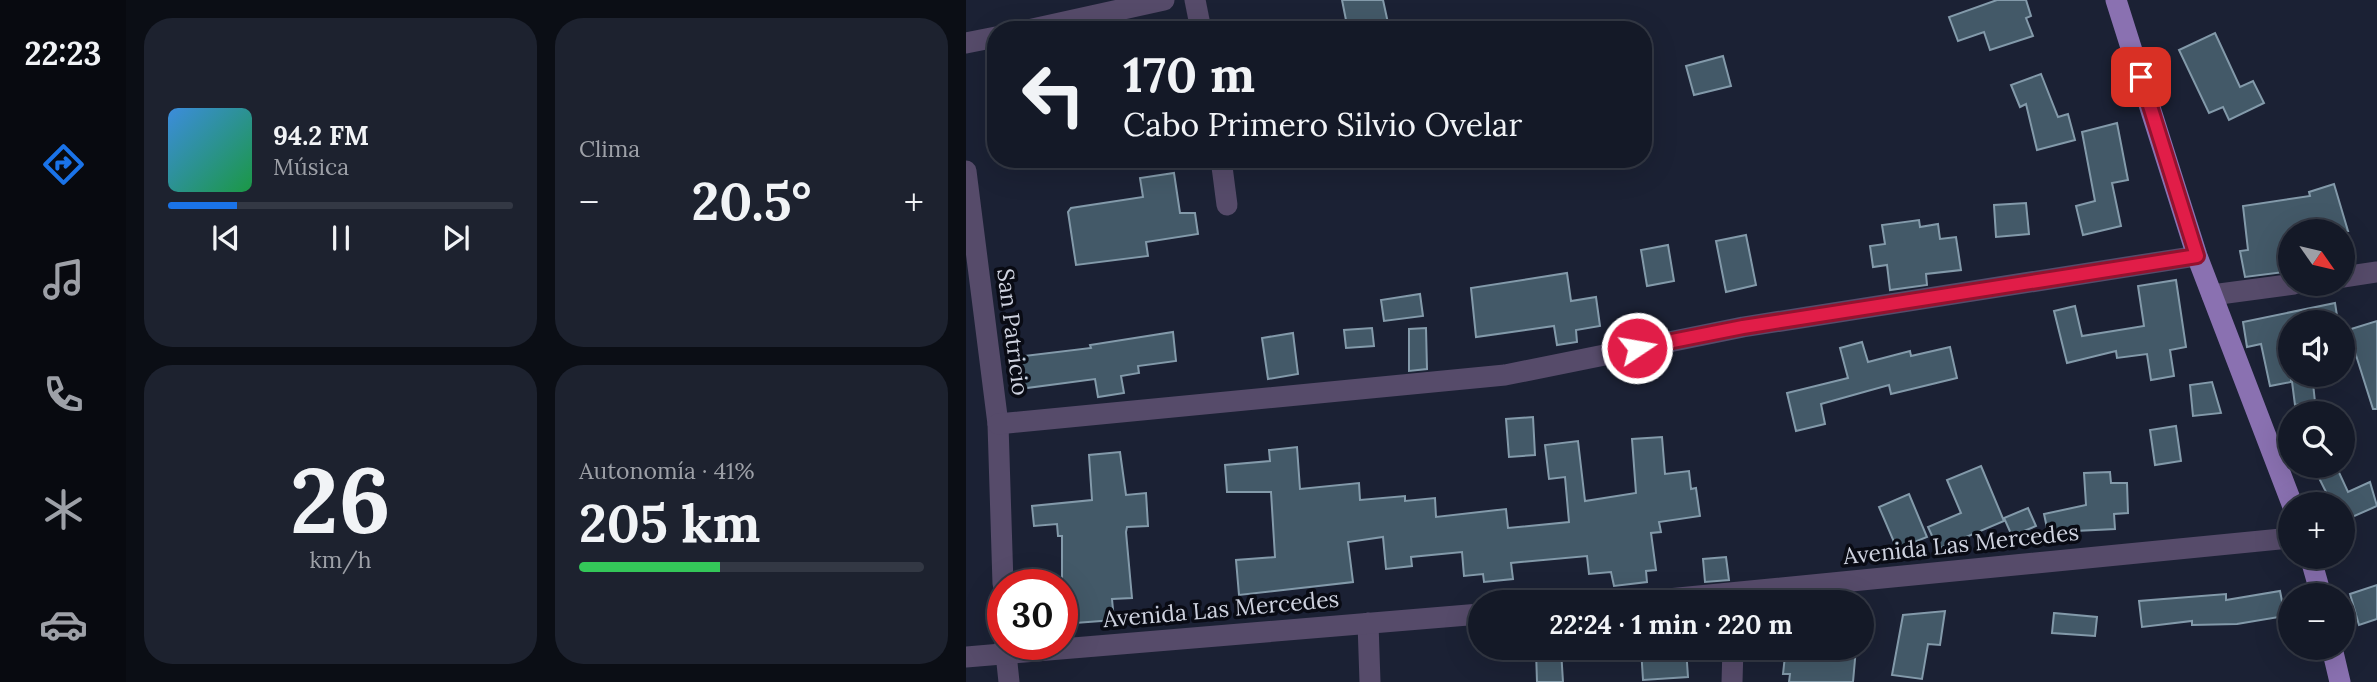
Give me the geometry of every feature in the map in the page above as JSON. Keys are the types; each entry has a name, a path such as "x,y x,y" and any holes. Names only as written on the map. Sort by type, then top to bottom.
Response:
{"main road":[{"path":"2116,0 2197,256 2287,492"},
{"path":"2335,660 2340,682"}],"street":[{"path":"1069,21 1164,0"},
{"path":"1195,0 1199,21"},
{"path":"966,43 987,39"},
{"path":"1222,168 1227,205"},
{"name":"San Patricio","path":"966,171 998,424 1003,569"},
{"path":"998,424 1505,375 1743,327 2197,256"},
{"path":"2356,274 2377,272"},
{"path":"2212,295 2278,286"},
{"name":"Avenida Las Mercedes","path":"1807,590 2278,539"},
{"name":"Avenida Las Mercedes","path":"1078,643 1468,615"},
{"path":"1368,623 1370,682"},
{"name":"Avenida Las Mercedes","path":"966,657 987,652"},
{"path":"1006,660 1009,682"},
{"path":"1732,682 1733,660"}],"building":[{"path":"1342,0 1383,0 1388,21 1346,21"},
{"path":"1997,0 2026,0 2031,16 2026,18 2033,36 1990,50 1984,32 1958,41 1949,17"},
{"path":"2215,33 2240,87 2253,81 2264,103 2229,120 2223,107 2209,113 2179,50"},
{"path":"1723,56 1731,86 1694,95 1686,66"},
{"path":"2041,74 2058,117 2068,114 2075,140 2037,150 2026,104 2020,107 2011,85"},
{"path":"2117,123 2128,180 2112,183 2121,226 2083,235 2076,206 2095,201 2082,132"},
{"path":"1174,173 1180,213 1195,213 1198,234 1146,242 1148,256 1076,265 1068,212 1071,208 1143,197 1140,178"},
{"path":"2334,184 2344,219 2278,219 2278,273 2245,277 2240,251 2248,250 2243,206 2310,196 2309,192"},
{"path":"2026,203 2029,234 1996,237 1994,205"},
{"path":"1919,220 1920,227 1938,224 1940,239 1956,237 1961,270 1926,274 1927,285 1890,290 1887,265 1873,267 1870,246 1885,244 1882,225"},
{"path":"1746,235 1756,285 1726,292 1716,241"},
{"path":"1668,245 1674,281 1647,286 1641,250"},
{"path":"1567,273 1571,301 1596,297 1600,326 1576,330 1577,342 1557,345 1554,326 1476,337 1471,288"},
{"path":"2176,280 2186,347 2170,350 2174,376 2151,380 2147,354 2117,358 2116,351 2067,363 2054,311 2075,306 2082,336 2144,326 2138,286"},
{"path":"1420,294 1423,316 1384,321 1381,300"},
{"path":"2335,303 2336,310 2301,310"},
{"path":"2278,315 2278,384 2270,386 2261,344 2247,347 2243,322"},
{"path":"2377,321 2377,409 2373,409 2355,352 2355,328"},
{"path":"1372,328 1374,346 1346,348 1344,330"},
{"path":"1426,328 1427,369 1409,371 1409,329"},
{"path":"1173,332 1176,361 1138,366 1139,373 1121,376 1124,393 1098,397 1095,379 1019,389 1016,357 1091,348 1090,345"},
{"path":"1293,333 1298,374 1268,379 1262,338"},
{"path":"1862,342 1868,362 1910,351 1911,356 1950,347 1957,378 1891,394 1889,385 1821,404 1825,424 1796,431 1787,393 1848,378 1840,348"},
{"path":"2212,382 2221,413 2193,416 2190,385"},
{"path":"2293,387 2313,387 2315,401 2294,401"},
{"path":"1533,417 1535,455 1509,457 1506,419"},
{"path":"2176,426 2181,461 2155,465 2150,430"},
{"path":"1662,437 1665,474 1689,471 1691,489 1696,488 1700,516 1659,522 1661,532 1651,533 1656,570 1646,571 1647,582 1614,586 1611,572 1589,574 1587,556 1511,563 1513,579 1484,582 1483,574 1464,576 1462,552 1411,557 1412,566 1386,569 1383,537 1348,542 1353,582 1239,595 1236,560 1275,557 1271,492 1227,492 1225,465 1270,461 1269,450 1297,447 1300,489 1359,483 1360,500 1405,496 1405,501 1435,498 1436,517 1506,509 1508,528 1569,522 1565,477 1549,479 1545,445 1578,441 1585,501 1636,493 1632,439"},
{"path":"1120,452 1126,495 1146,493 1148,526 1127,527 1132,598 1112,599 1114,620 1078,623 1078,569 1062,569 1062,536 1058,536 1057,524 1034,526 1032,506 1092,500 1089,455"},
{"path":"1981,466 2004,521 1938,549 1928,527 1961,513 1947,480"},
{"path":"2110,472 2111,483 2127,483 2128,513 2114,514 2115,529 2075,531 2076,537 2050,542 2044,514 2086,505 2084,473"},
{"path":"2319,478 2342,478 2348,492 2326,492"},
{"path":"2370,482 2377,506 2355,516 2355,492 2348,492"},
{"path":"1909,494 1927,537 1897,549 1879,507"},
{"path":"2028,508 2036,526 2012,536 2004,518"},
{"path":"1726,557 1729,580 1705,582 1703,559"},
{"path":"2377,585 2377,619 2359,625 2355,611 2355,592"},
{"path":"2278,591 2278,617 2237,624 2192,625 2192,621 2142,627 2139,601 2226,594 2226,600"},
{"path":"1945,611 1940,645 1928,644 1922,679 1892,675 1903,615"},
{"path":"2054,613 2097,617 2095,636 2052,633"},
{"path":"1536,660 1562,660 1563,682 1537,682"},
{"path":"1642,660 1687,660 1688,677 1643,680"},
{"path":"1785,660 1855,660 1853,682 1789,682 1790,674 1783,674"}],"route":[{"path":"1637,348 1743,327 2197,256 2141,77"}]}
